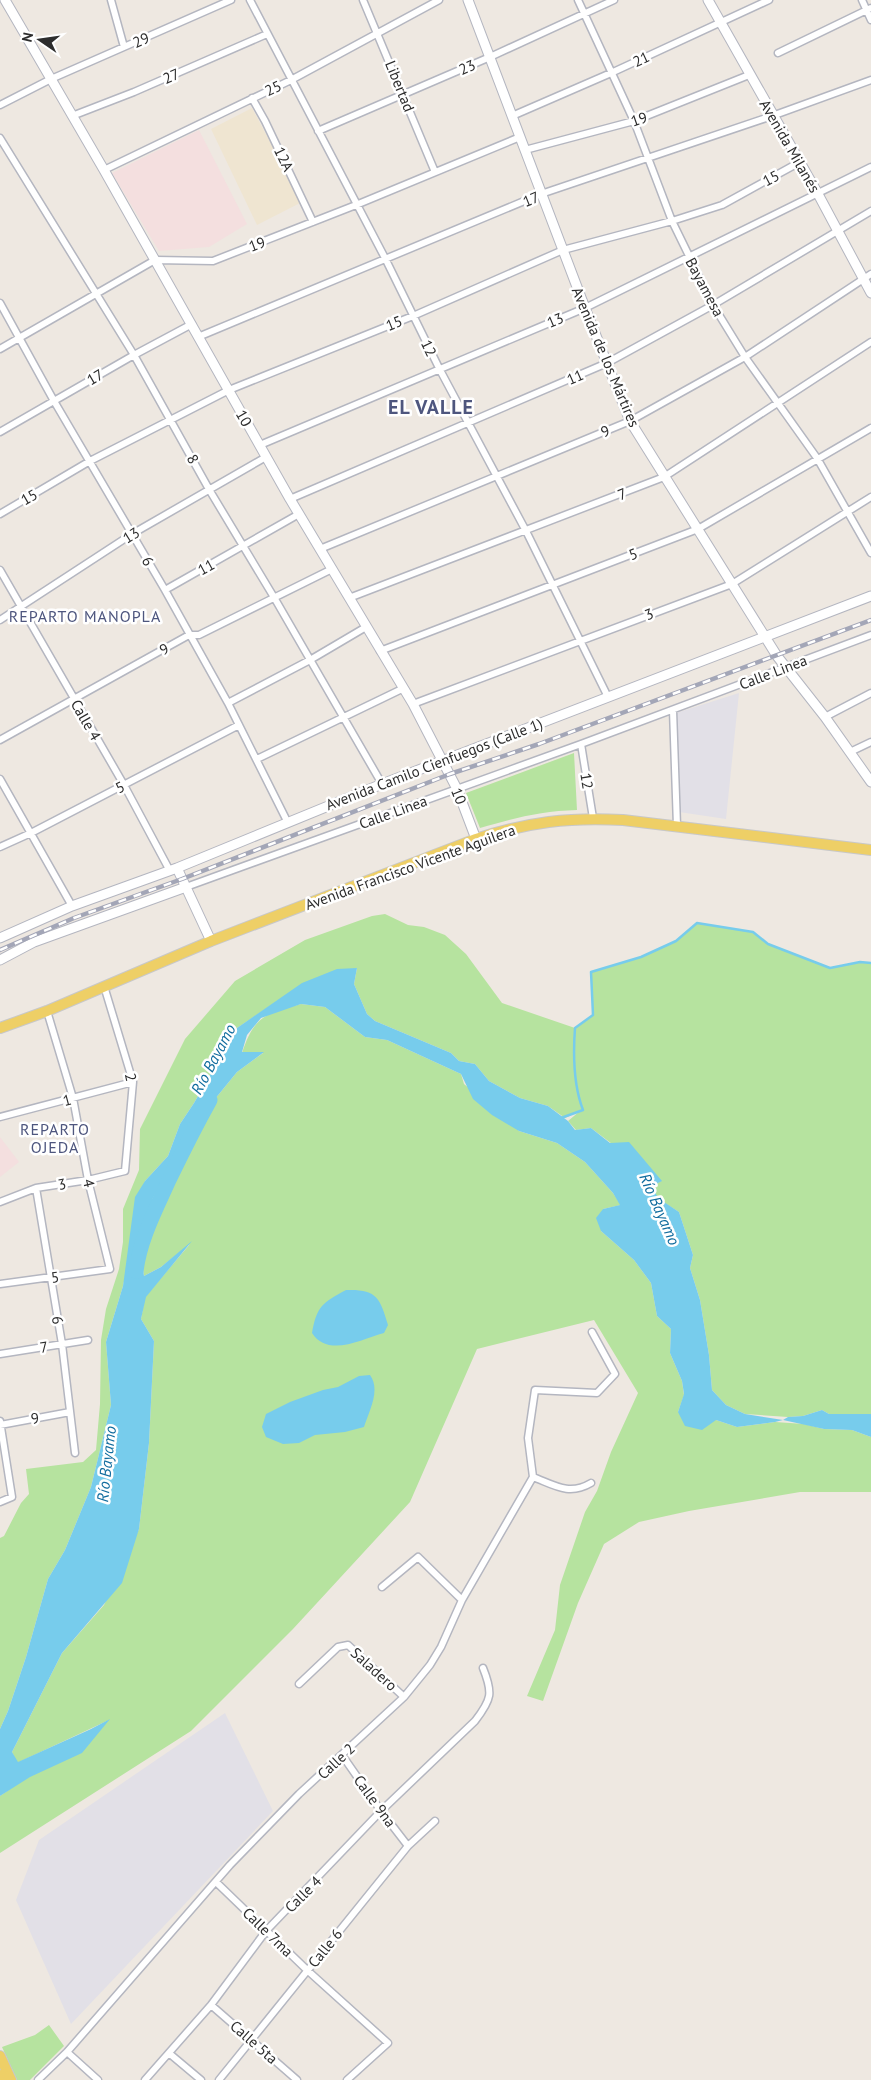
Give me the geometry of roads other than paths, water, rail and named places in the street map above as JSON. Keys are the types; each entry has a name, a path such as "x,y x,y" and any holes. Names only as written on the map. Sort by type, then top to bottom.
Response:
{"main road":[{"name":"Avenida Francisco Vicente Aguilera","path":"0,1028 211,941 476,839 512,828 547,821 593,818 677,826 871,850"},
{"path":"0,2056 11,2080"},
{"path":"0,2075 2,2080"}],"street":[{"name":"10","path":"5,0 192,324 290,499 413,704 457,789 476,839"},
{"path":"111,0 124,47"},
{"name":"29","path":"51,79 231,0"},
{"name":"12","path":"250,0 385,258 468,424 526,531 608,696"},
{"name":"Libertad","path":"363,0 435,172"},
{"name":"25","path":"104,170 291,80 439,0"},
{"name":"Avenida de los Mártires","path":"468,0 541,194 630,421 785,667 825,717 871,782"},
{"name":"Bayamesa","path":"578,0 634,121 672,221 713,305 745,357 817,458 871,553"},
{"name":"23","path":"318,131 490,57 614,0"},
{"name":"Avenida Milanés","path":"708,0 837,230 867,276 871,293"},
{"name":"21","path":"512,116 611,73 769,0"},
{"path":"862,0 869,9 871,20"},
{"path":"778,53 869,9"},
{"name":"27","path":"72,116 150,85 267,34"},
{"name":"19","path":"525,150 634,121 749,75"},
{"path":"0,105 51,79"},
{"name":"17","path":"198,337 541,194 772,116 871,80"},
{"name":"12A","path":"252,98 314,222"},
{"name":"19","path":"155,260 212,261 314,222 520,137"},
{"name":"8","path":"0,138 134,355 210,491 382,784"},
{"name":"15","path":"0,514 90,461 229,390 413,316 563,250 672,221 722,205 800,162"},
{"name":"13","path":"260,445 585,308 871,168"},
{"name":"11","path":"290,499 607,363 713,305 871,211"},
{"path":"0,349 98,295 155,260"},
{"name":"9","path":"320,549 630,421 745,357 867,276"},
{"name":"6","path":"0,303 54,401 165,590 228,703 288,823"},
{"name":"17","path":"0,432 192,324"},
{"name":"7","path":"349,598 664,477 871,342"},
{"name":"5","path":"380,650 698,529 871,428"},
{"name":"13","path":"0,620 132,534 210,491 266,457"},
{"name":"3","path":"413,704 580,639 732,584 871,496"},
{"name":"11","path":"165,590 299,514"},
{"name":"9","path":"0,740 73,698 189,636 200,635 332,569"},
{"name":"Calle 4","path":"0,570 124,785 186,887 211,941"},
{"name":"Avenida Camilo Cienfuegos (Calle 1)","path":"0,938 72,906 174,869 443,760 871,596"},
{"path":"228,703 310,660 366,626"},
{"name":"Calle Linea","path":"0,960 34,942 581,744 871,635"},
{"path":"257,759 404,688"},
{"path":"825,717 871,693"},
{"path":"673,710 677,826"},
{"name":"5","path":"0,848 239,725"},
{"path":"850,752 871,742"},
{"name":"12","path":"581,744 593,818"},
{"path":"0,779 72,906"},
{"name":"2","path":"104,986 134,1082 124,1171"},
{"name":"4","path":"47,1010 73,1098 88,1180 110,1269"},
{"name":"1","path":"0,1117 134,1082"},
{"name":"3","path":"0,1202 36,1188 88,1180 124,1171"},
{"name":"6","path":"36,1188 62,1344 75,1453"},
{"name":"5","path":"0,1284 110,1269"},
{"path":"590,1483 580,1490 571,1490 533,1477 528,1438 535,1390 597,1393 615,1374 592,1332"},
{"name":"7","path":"0,1354 88,1340"},
{"name":"9","path":"0,1425 70,1412"},
{"path":"0,1421 12,1497 0,1502"},
{"name":"Calle 2","path":"38,2080 67,2052 216,1882 299,1794 404,1697 430,1665 462,1600 533,1477"},
{"path":"382,1587 418,1557 462,1600"},
{"name":"Saladero","path":"299,1684 338,1647 348,1645 404,1697"},
{"name":"Calle 4","path":"145,2080 170,2054 211,2004 266,1931 381,1811 475,1721 486,1706 490,1696 490,1686 483,1668"},
{"name":"Calle 9na","path":"342,1755 408,1846"},
{"name":"Calle 6","path":"219,2080 408,1846 436,1821"},
{"name":"Calle 7ma","path":"216,1882 307,1970 388,2043 347,2080"},
{"name":"Calle 5ta","path":"211,2004 297,2080"},
{"path":"67,2052 98,2080"},
{"path":"170,2054 202,2080"}],"water":[{"path":"357,968 354,984 367,1014 375,1021 451,1053 459,1061 475,1064 489,1081 520,1098 548,1106 568,1121 575,1130 591,1128 610,1143 629,1142 662,1181 652,1186 658,1198 679,1212 693,1255 690,1268 700,1300 709,1355 712,1390 726,1405 745,1414 783,1420 737,1427 716,1420 702,1430 685,1426 678,1412 684,1394 682,1381 670,1353 671,1329 657,1316 651,1283 634,1260 601,1231 596,1218 603,1209 620,1205 613,1193 585,1162 557,1143 519,1131 492,1115 473,1099 461,1074 387,1040 365,1037 325,1007 301,1004 261,1018 247,1035 242,1052 264,1052 237,1072 184,1137 153,1198 139,1243 144,1276 161,1267 192,1241 146,1297 141,1319 154,1341 149,1443 139,1529 122,1583 62,1653 12,1752 18,1762 110,1719 82,1753 30,1777 0,1796 0,1729 26,1657 48,1579 65,1550 91,1487 111,1405 106,1342 123,1286 135,1197 145,1181 168,1156 180,1124 237,1028 302,983 337,969"},
{"path":"346,1290 370,1293 379,1301 388,1325 384,1333 346,1345 336,1346 319,1340 312,1333 316,1317 322,1306 331,1298"},
{"path":"370,1375 373,1381 374,1394 364,1427 345,1432 315,1435 299,1443 283,1444 266,1437 262,1427 266,1414 290,1402 323,1390 338,1387 359,1376"},
{"path":"822,1410 829,1414 871,1414 871,1437 852,1430 824,1429 783,1420 788,1417 803,1416"}],"waterway":[{"path":"561,1118 583,1110 577,1090 574,1038 575,1028 593,1015 591,972 641,957 676,941 697,923 753,932 768,944 830,968 860,962 871,963"},
{"name":"Río Bayamo","path":"136,1271 141,1247 154,1213 210,1100"}],"railway":[{"path":"0,950 74,918 182,879 450,774 539,744 871,620"}],"district":[{"name":"EL VALLE","path":"431,407"},
{"name":"REPARTO MANOPLA","path":"85,616"},
{"name":"REPARTO OJEDA","path":"55,1138"}]}
